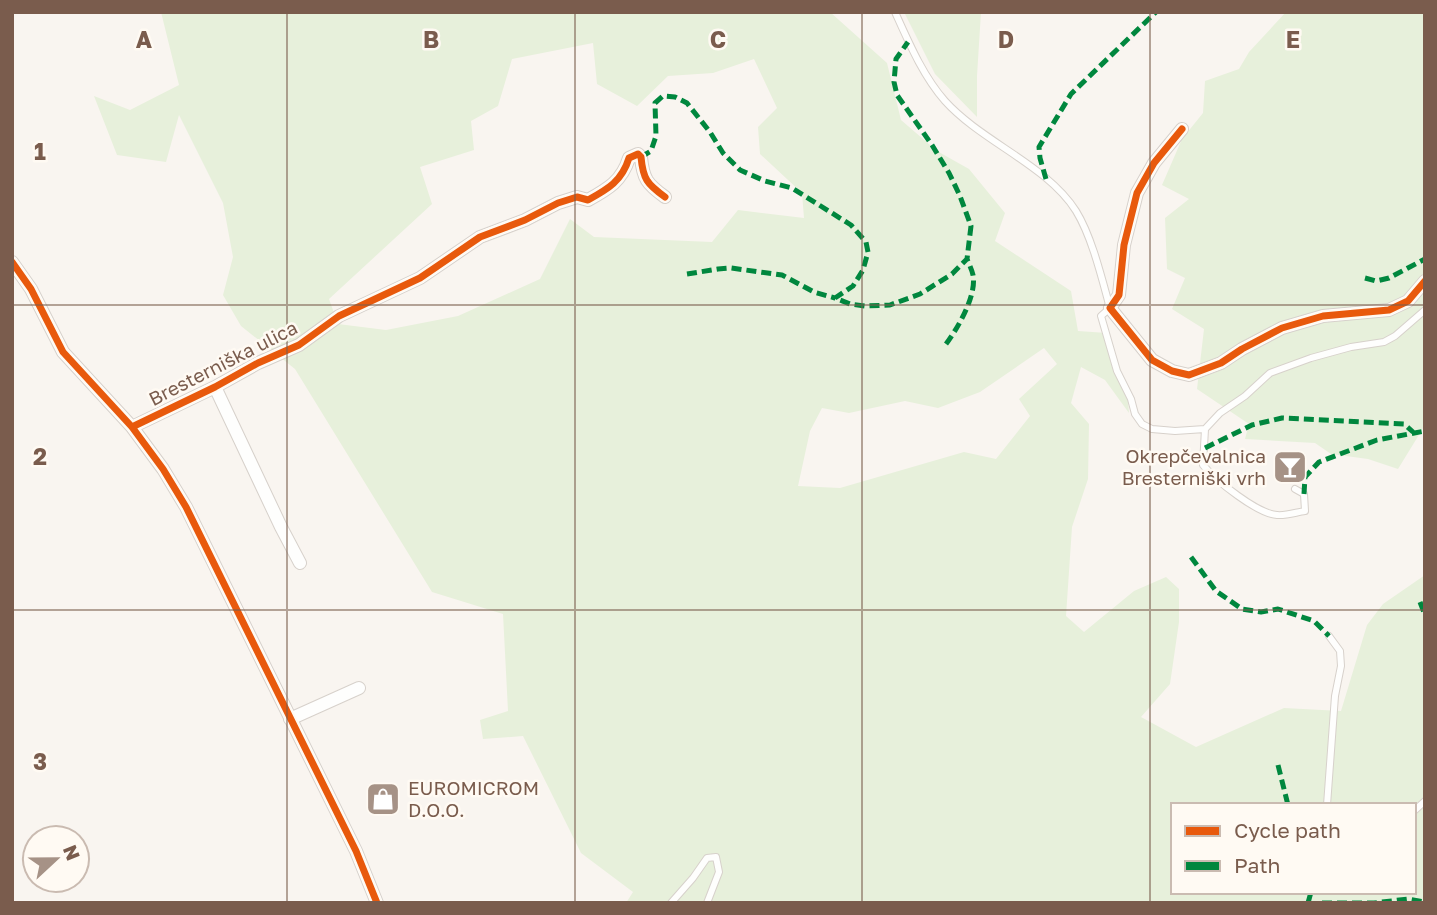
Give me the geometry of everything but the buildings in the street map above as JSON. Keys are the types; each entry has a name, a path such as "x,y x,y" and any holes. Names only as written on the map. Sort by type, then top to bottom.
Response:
{"street":[{"path":"1182,129 1154,163 1136,193 1124,245 1119,295 1110,308 1152,360 1172,371 1189,375 1221,363 1282,328 1323,316 1389,310 1408,301 1425,281"},
{"name":"Bresterniška ulica","path":"132,427 299,345 339,316 420,278 480,237 525,220 558,203 577,197 587,200 607,190 625,171 629,158 638,154 641,156 642,170 648,185 665,197"},
{"name":"Bresterniška ulica","path":"12,262 31,289 63,352 132,427 163,469 186,507 356,852 377,903"},
{"name":"Bresterniška ulica","path":"215,387 300,563"},
{"path":"290,719 359,688"}],"lane":[{"path":"895,12 908,42 946,101 1046,179 1077,212 1090,241 1110,308 1101,316 1117,371 1135,415 1142,424 1163,430 1205,429 1220,413 1245,396 1270,373 1351,347 1384,342 1425,310"},
{"path":"1205,429 1203,465 1232,492 1276,515 1305,511 1304,495 1295,489"},
{"path":"1327,803 1335,696 1341,666 1340,651 1329,636"},
{"path":"671,903 707,858 716,857 719,872 708,903"}],"green space":[{"path":"161,12 830,12 887,63 901,120 937,151 969,169 1005,213 995,241 1071,291 1078,331 1107,333 1127,390 1129,413 1105,380 1081,367 1071,403 1089,424 1088,479 1072,527 1066,616 1084,632 1134,591 1166,577 1179,589 1179,622 1170,684 1141,717 1196,747 1284,708 1341,711 1367,625 1383,604 1425,575 1425,903 626,903 633,892 581,853 523,736 483,739 480,720 508,711 503,614 432,592 295,369 241,326 223,295 233,257 223,203 179,115 166,162 117,155 94,96 130,110 179,85","holes":["593,43 597,84 637,106 668,76 713,73 754,59 777,108 758,127 760,154 802,193 804,218 738,210 712,242 594,237 570,219 540,279 458,316 386,330 338,324 329,299 432,204 420,167 474,150 471,121 498,106 512,59","1044,348 1057,364 1019,399 1030,416 996,459 964,452 840,488 798,486 810,431 822,408 849,413 905,401 938,408 980,392"]},
{"path":"904,12 981,12 977,117 935,74"},
{"path":"1286,12 1425,12 1425,425 1398,469 1368,459 1331,454 1315,443 1245,439 1249,424 1197,389 1204,329 1172,309 1185,278 1167,269 1165,218 1189,199 1162,185 1182,139 1203,113 1205,81 1239,69 1249,52"}],"marked path":[{"path":"1046,179 1039,147 1071,94 1156,12"},
{"path":"641,157 651,151 656,136 655,103 663,96 675,97 687,103 723,153 740,170 765,181 792,188 851,225 866,242 868,252 863,270 853,286 835,298 865,306 890,305 920,294 952,274 967,259 971,226 949,173 897,95 894,82 896,59 908,42"},
{"path":"946,344 961,320 972,292 973,275 967,259"},
{"path":"1365,278 1376,281 1389,278 1425,259"},
{"path":"687,274 731,268 782,275 814,292 835,298"},
{"path":"1205,448 1252,425 1282,418 1404,424 1413,432"},
{"path":"1304,494 1305,477 1319,462 1377,440 1425,431"},
{"path":"1191,557 1216,591 1242,609 1261,612 1278,609 1314,621 1329,636"},
{"path":"1420,602 1425,615"},
{"path":"1278,765 1288,803"},
{"path":"1308,903 1310,894"},
{"path":"1322,903 1374,903 1408,899 1425,902"}],"cycle path":[{"path":"1182,129 1154,163 1137,193 1124,245 1119,295 1110,308 1152,360 1172,371 1189,375 1221,363 1282,328 1323,316 1389,310 1408,301 1425,281"},
{"path":"132,427 299,345 339,316 420,278 480,237 525,220 558,203 577,197 588,200 613,184 629,158 638,154 647,180 665,197"},
{"path":"12,262 31,289 63,352 132,427 163,469 186,507 356,851 377,903"}],"place":[{"name":"Okrepčevalnica Bresterniški vrh","path":"1290,467"},
{"name":"EUROMICROM D.O.O.","path":"383,799"}]}
